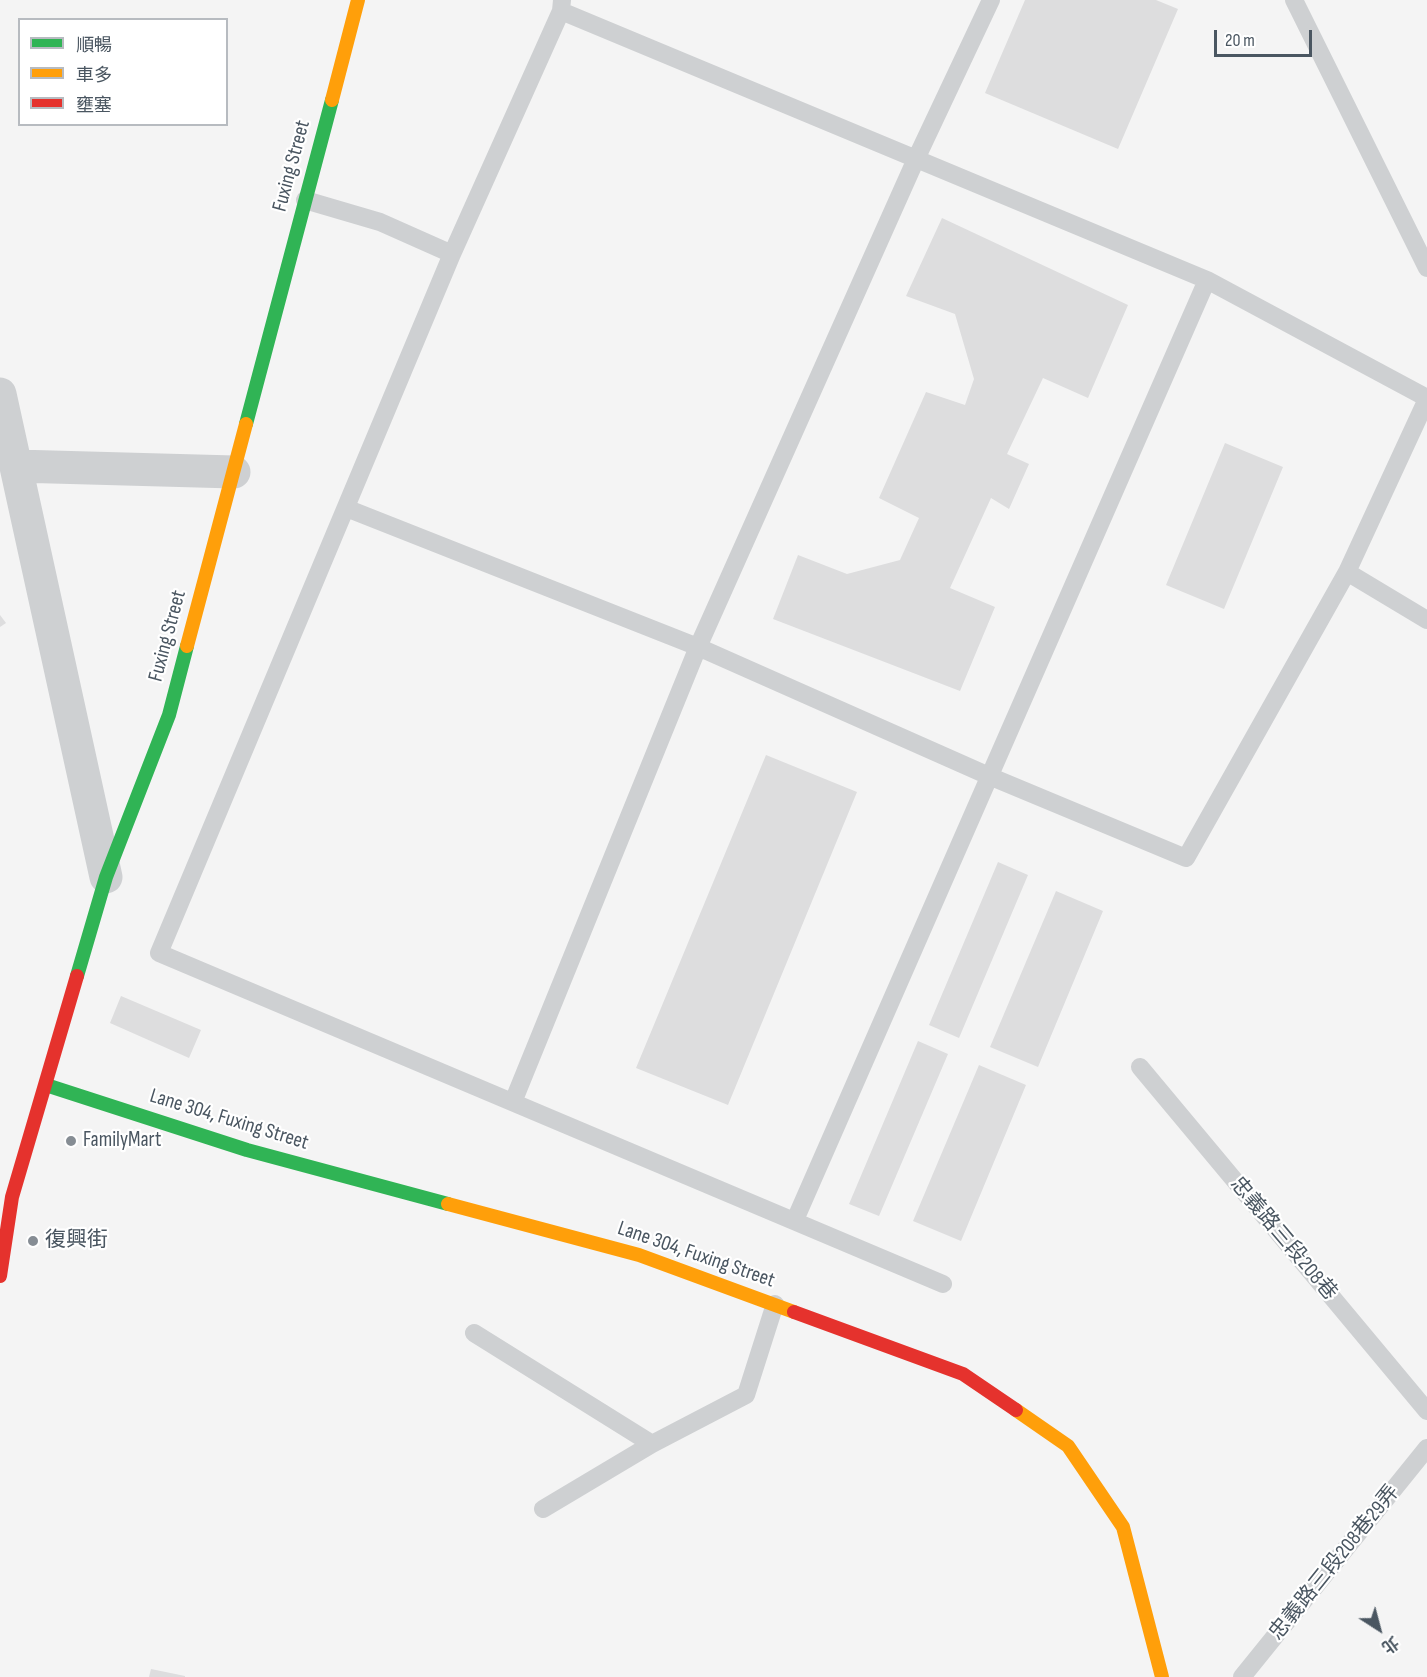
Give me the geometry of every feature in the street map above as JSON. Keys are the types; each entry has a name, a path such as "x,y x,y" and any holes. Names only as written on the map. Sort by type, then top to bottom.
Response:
{"street":[{"name":"Fuxing Street","path":"0,1276 12,1197 106,878 169,715 358,0"},
{"path":"0,396 106,878"},
{"path":"16,466 234,472"},
{"name":"Lane 304, Fuxing Street","path":"46,1085 247,1150 639,1255 963,1374 1068,1446 1123,1527 1162,1677"}],"lane":[{"path":"513,1102 698,647 916,159 991,0"},
{"path":"1294,0 1427,268"},
{"path":"346,508 698,647 989,776 1186,858 1347,573 1427,399 1207,280 916,159 562,6 452,254 159,953 943,1284"},
{"path":"305,200 380,222 452,254"},
{"path":"795,1220 1207,280"},
{"path":"1347,573 1427,620"},
{"name":"忠義路三段208巷","path":"1140,1067 1427,1411"},
{"path":"543,1509 652,1444 746,1395 776,1304"},
{"path":"474,1333 652,1444"},
{"name":"忠義路三段208巷29弄","path":"1242,1677 1427,1448"}],"building":[{"path":"1025,0 1156,0 1178,9 1118,149 985,93"},
{"path":"942,218 1128,305 1088,398 1043,378 1007,454 1029,464 1009,509 991,498 950,588 995,607 960,691 773,619 798,555 847,574 900,560 919,518 879,498 926,392 965,405 974,379 955,314 906,296"},
{"path":"1225,443 1283,467 1224,609 1166,585"},
{"path":"0,615 6,623 0,627"},
{"path":"766,755 857,792 728,1105 636,1068"},
{"path":"998,862 1028,875 959,1038 929,1025"},
{"path":"1056,891 1103,911 1038,1067 990,1047"},
{"path":"121,996 201,1030 189,1058 110,1023"},
{"path":"918,1041 948,1054 879,1216 849,1204"},
{"path":"979,1065 1026,1085 961,1241 913,1221"},
{"path":"151,1669 185,1676 185,1677 149,1677"}],"traffic: fast":[{"path":"246,424 332,100"},
{"path":"77,976 106,877 169,715 187,646"},
{"path":"46,1085 247,1150 448,1204"}],"traffic: slow":[{"path":"332,100 358,0"},
{"path":"187,646 246,424"},
{"path":"448,1204 639,1255 794,1312"},
{"path":"1016,1410 1068,1446 1123,1527 1162,1677"}],"traffic: jam":[{"path":"0,1276 12,1197 77,976"},
{"path":"794,1312 963,1374 1016,1410"}],"place":[{"name":"FamilyMart","path":"71,1141"},
{"name":"復興街","path":"33,1241"}]}
